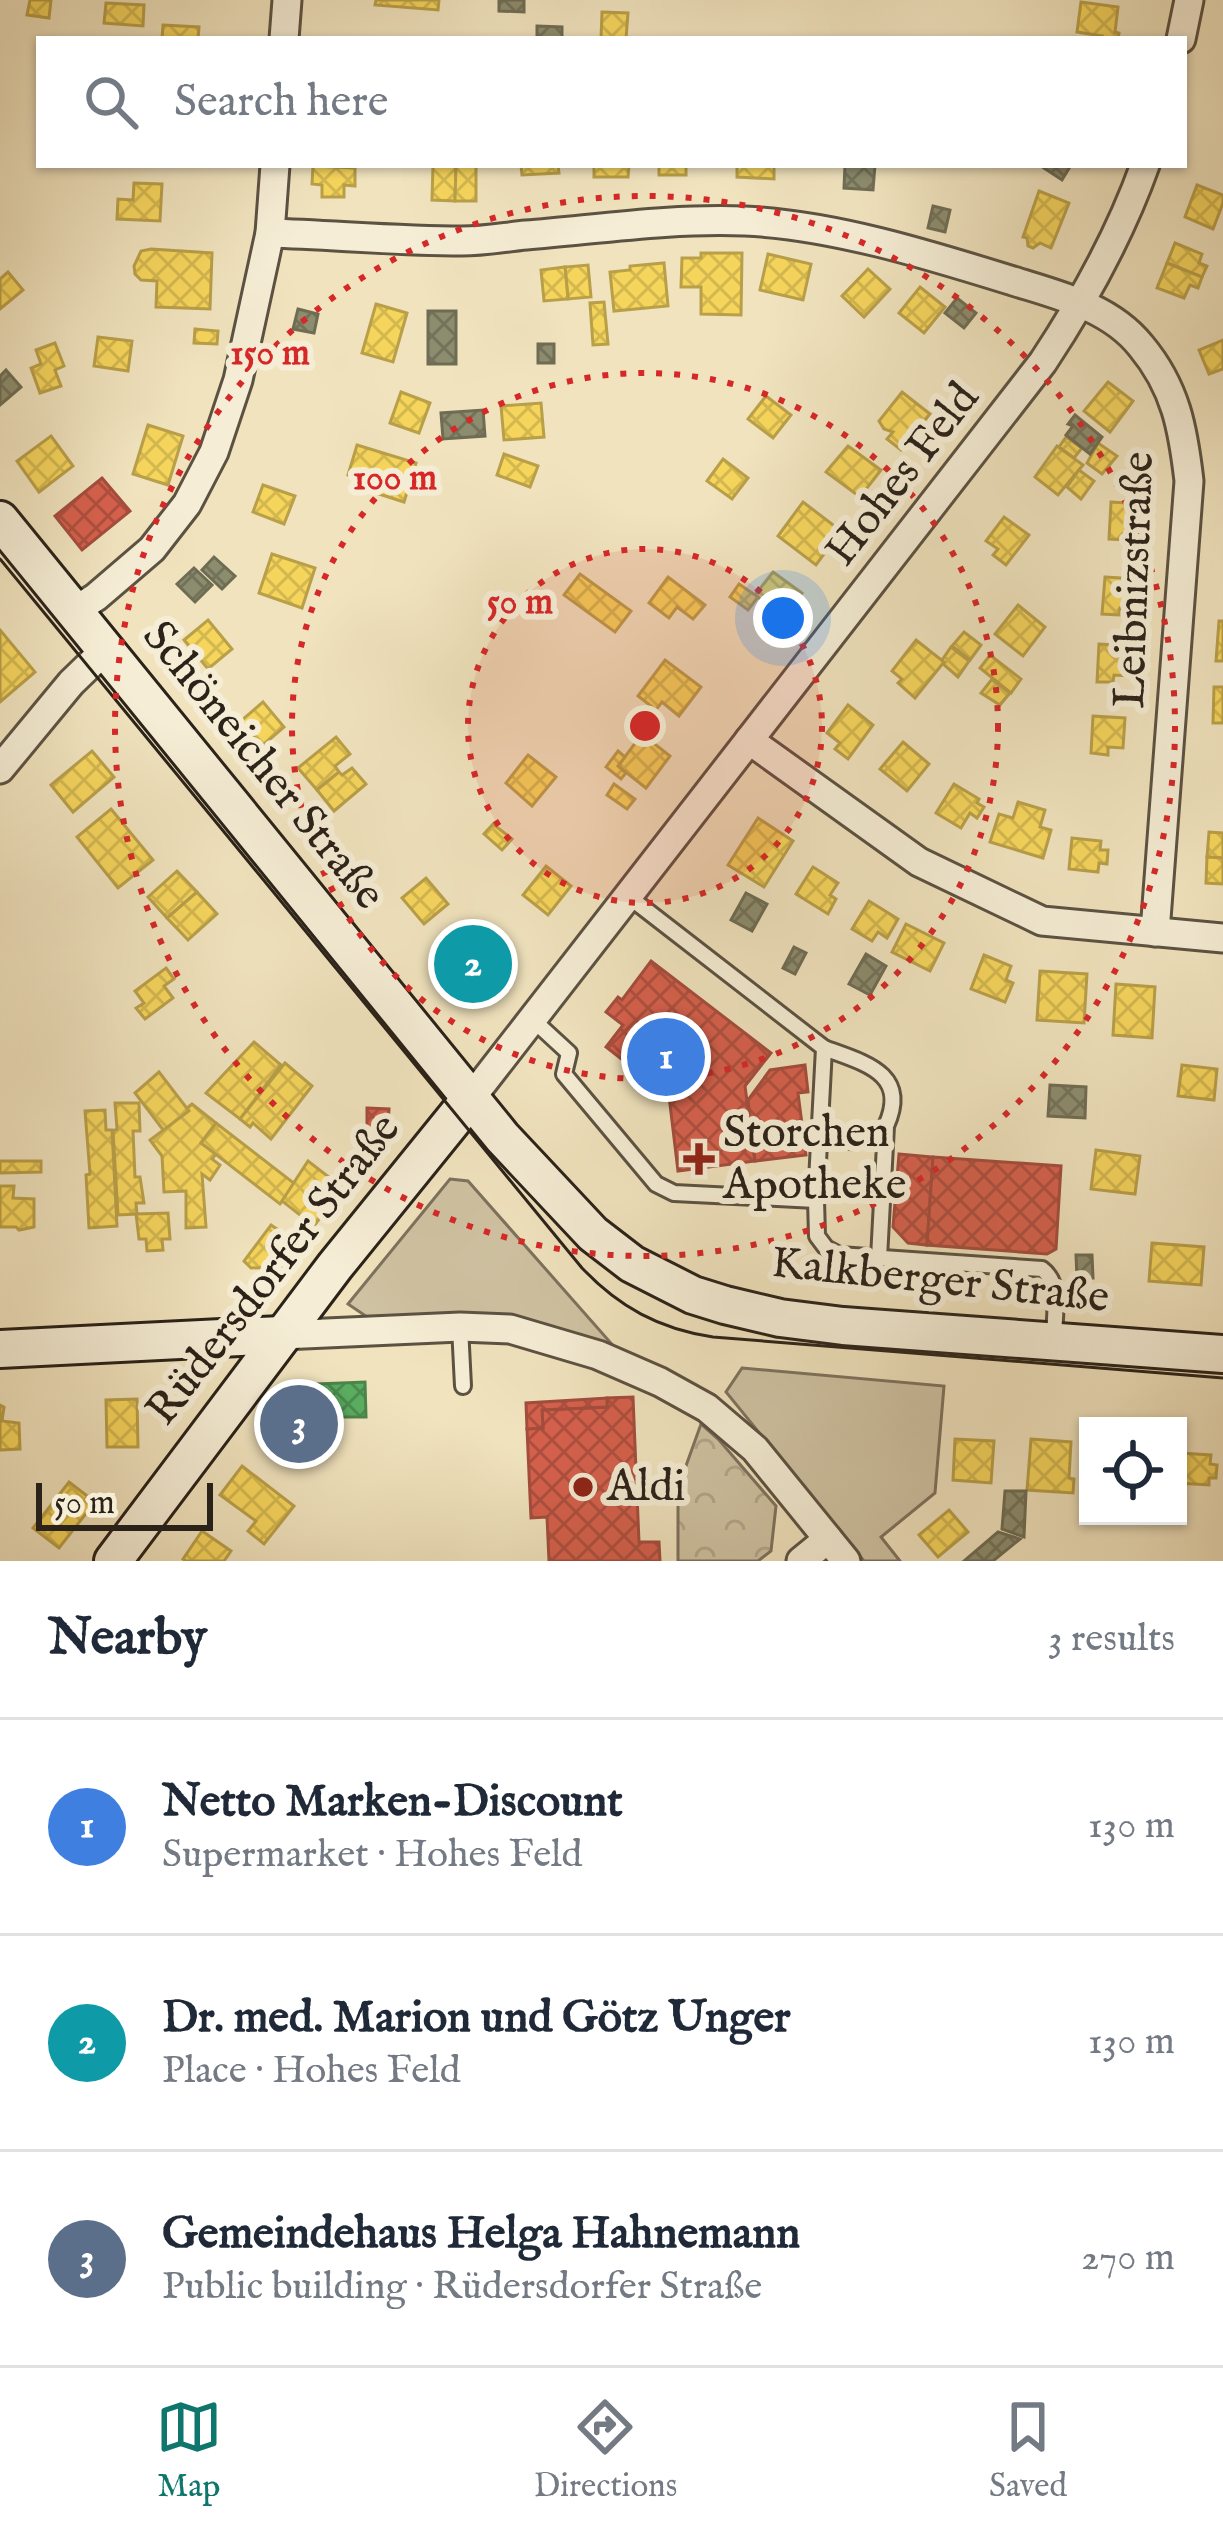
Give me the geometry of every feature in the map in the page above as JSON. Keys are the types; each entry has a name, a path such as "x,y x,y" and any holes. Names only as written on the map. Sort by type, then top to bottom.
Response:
{"main road":[{"name":"Schöneicher Straße","path":"0,520 524,1163 610,1248 654,1277"},
{"name":"Rüdersdorfer Straße","path":"113,1561 282,1335 471,1098"},
{"name":"Kalkberger Straße","path":"654,1277 725,1306 780,1318 1223,1354"},
{"path":"0,1349 282,1335"}],"street":[{"path":"284,36 287,0"},
{"path":"1182,36 1189,0"},
{"path":"74,612 152,550 187,503 214,452 238,380 271,233 275,168"},
{"name":"Hohes Feld","path":"471,1098 1043,362 1081,304 1144,168"},
{"name":"Leibnizstraße","path":"271,233 465,241 668,223 748,221 926,254 1103,313 1141,345 1171,391 1183,427 1190,481 1155,932"},
{"path":"0,769 71,683 105,650"},
{"path":"749,740 919,862 1042,921 1223,938"},
{"path":"282,1335 510,1329 554,1340 660,1382 707,1408 755,1448 846,1561"},
{"path":"801,1561 828,1538"}],"lane":[{"path":"628,896 824,1048 872,1068 889,1084 894,1108 886,1126 879,1258"},
{"path":"531,1018 569,1053 564,1074 656,1184 674,1193 816,1200"},
{"path":"824,1048 816,1200 817,1236 826,1248 838,1255 1042,1269 1054,1283 1054,1342"},
{"path":"460,1327 463,1386"}],"green space":[{"path":"450,1179 468,1181 617,1350 376,1323 348,1304"},
{"path":"742,1368 944,1386 935,1493 881,1537 900,1561 864,1561 726,1392"},
{"path":"701,1424 776,1506 771,1551 758,1561 678,1561 678,1488"}],"building: Homes":[{"path":"30,0 51,0 49,18 27,15"},
{"path":"376,0 439,0 438,10 375,5"},
{"path":"1081,2 1118,7 1118,36 1077,32"},
{"path":"106,3 144,5 143,26 104,23"},
{"path":"602,12 628,13 626,36 601,36"},
{"path":"163,25 199,27 198,36 162,36"},
{"path":"313,168 355,168 355,186 344,185 344,197 322,197 322,185 312,184"},
{"path":"433,168 456,168 455,201 432,200"},
{"path":"456,168 476,168 476,201 455,201"},
{"path":"521,168 558,168 559,173 522,175"},
{"path":"594,168 629,168 628,177 594,177"},
{"path":"659,168 686,168 686,175 659,175"},
{"path":"737,168 774,168 774,179 737,177"},
{"path":"134,183 162,184 160,221 117,219 118,199 133,200"},
{"path":"1197,185 1223,195 1213,229 1185,217"},
{"path":"1039,191 1069,203 1051,248 1040,243 1033,248 1023,237"},
{"path":"1175,243 1202,254 1199,263 1207,266 1202,277 1167,263"},
{"path":"141,251 212,253 210,309 156,307 157,281 141,280 134,266"},
{"path":"701,253 742,253 741,315 701,314 701,287 681,287 682,258 701,258"},
{"path":"768,254 811,264 803,300 760,290"},
{"path":"664,263 668,306 614,311 610,272"},
{"path":"1167,263 1202,277 1198,288 1190,285 1184,298 1157,288"},
{"path":"588,265 591,297 568,299 565,267"},
{"path":"565,267 568,299 544,301 541,270"},
{"path":"868,269 890,289 864,317 842,296"},
{"path":"8,272 23,290 0,309 0,279"},
{"path":"920,287 945,307 924,333 899,313"},
{"path":"604,302 608,344 593,345 590,303"},
{"path":"376,304 407,313 393,362 362,353"},
{"path":"195,329 218,331 217,344 194,343"},
{"path":"98,337 132,341 128,371 94,366"},
{"path":"1223,340 1223,369 1209,374 1199,350"},
{"path":"55,343 64,366 55,370 61,386 40,393 31,368 41,364 36,350"},
{"path":"1108,382 1133,401 1110,432 1084,411"},
{"path":"401,392 430,403 419,433 390,423"},
{"path":"902,392 930,414 901,450 887,439 893,432 879,421"},
{"path":"766,396 791,415 773,438 748,419"},
{"path":"541,403 544,437 504,440 501,406"},
{"path":"148,425 183,436 168,485 133,474"},
{"path":"51,436 73,466 39,492 17,461"},
{"path":"1066,437 1082,448 1074,458 1059,447"},
{"path":"1098,443 1117,456 1102,474 1087,463"},
{"path":"357,445 416,463 404,502 379,494 382,485 348,475"},
{"path":"848,446 881,470 860,497 826,472"},
{"path":"1057,446 1083,465 1058,495 1035,477"},
{"path":"504,454 538,466 530,487 497,475"},
{"path":"723,459 748,478 732,499 707,481"},
{"path":"1079,470 1094,481 1081,499 1067,487"},
{"path":"263,485 295,496 284,524 253,512"},
{"path":"803,502 841,531 816,565 778,536"},
{"path":"1111,502 1143,504 1141,534 1126,533 1126,540 1109,539"},
{"path":"1004,517 1029,535 1006,565 993,555 998,549 986,541"},
{"path":"272,554 315,568 302,608 259,593"},
{"path":"773,572 802,593 790,610 782,603 777,611 755,595"},
{"path":"580,574 631,611 615,632 564,595"},
{"path":"668,577 705,605 693,619 677,607 669,618 649,603"},
{"path":"1105,577 1136,579 1134,608 1120,608 1119,615 1102,614"},
{"path":"739,584 758,597 748,610 730,597"},
{"path":"1018,605 1045,627 1023,656 995,634"},
{"path":"208,620 232,649 208,669 184,640"},
{"path":"1219,621 1223,621 1223,661 1216,661"},
{"path":"0,630 35,672 0,702"},
{"path":"964,632 981,645 970,660 952,646"},
{"path":"916,640 944,662 915,698 892,671"},
{"path":"1099,644 1131,646 1129,676 1114,675 1113,682 1097,682"},
{"path":"951,647 969,661 958,677 942,660"},
{"path":"990,655 1021,679 1011,693 980,668"},
{"path":"665,660 701,687 679,716 662,702 656,710 638,696"},
{"path":"992,679 1010,693 1000,705 981,693"},
{"path":"1214,687 1223,687 1223,723 1213,723"},
{"path":"263,702 284,727 262,746 241,721"},
{"path":"848,705 873,725 848,759 835,749 840,743 827,733"},
{"path":"1093,716 1125,718 1123,748 1108,747 1108,755 1091,753"},
{"path":"642,734 670,756 646,788 618,766"},
{"path":"336,737 350,754 335,766 339,772 317,790 298,768"},
{"path":"903,742 929,764 907,791 880,769"},
{"path":"92,751 114,777 73,812 51,785"},
{"path":"618,751 625,757 618,766 626,773 621,779 606,767"},
{"path":"528,755 556,777 532,806 506,783"},
{"path":"352,768 366,784 334,811 317,790"},
{"path":"614,784 635,799 627,809 607,795"},
{"path":"954,784 984,807 977,818 970,813 961,828 936,813"},
{"path":"1018,802 1045,810 1040,827 1051,830 1043,858 990,842 999,814 1013,818"},
{"path":"111,809 153,860 118,888 77,837"},
{"path":"758,818 793,841 764,887 728,865"},
{"path":"493,824 512,839 502,850 484,834"},
{"path":"1209,832 1223,833 1223,858 1207,857"},
{"path":"1072,838 1101,841 1100,850 1108,850 1107,864 1099,863 1098,872 1069,869"},
{"path":"1207,857 1223,858 1223,884 1206,883"},
{"path":"546,866 571,886 548,915 523,895"},
{"path":"813,867 838,883 830,895 836,899 828,914 796,894"},
{"path":"177,871 197,892 167,918 148,897"},
{"path":"426,878 448,904 424,924 402,898"},
{"path":"197,892 217,914 188,940 167,918"},
{"path":"869,901 898,919 887,938 878,932 872,941 852,929"},
{"path":"906,924 944,943 930,971 892,952"},
{"path":"984,955 1011,966 1006,980 1013,983 1005,1002 971,989"},
{"path":"166,968 174,979 164,986 173,998 145,1019 136,1008 144,1003 135,991"},
{"path":"1040,971 1087,974 1084,1023 1037,1020"},
{"path":"1116,984 1155,987 1152,1038 1113,1035"},
{"path":"254,1042 281,1065 240,1119 206,1093"},
{"path":"285,1063 312,1086 271,1139 253,1123 250,1127 240,1119"},
{"path":"1182,1065 1217,1069 1214,1100 1178,1096"},
{"path":"159,1072 189,1111 164,1131 135,1093"},
{"path":"115,1103 139,1103 140,1131 133,1131 135,1177 140,1177 144,1203 136,1203 137,1214 118,1215"},
{"path":"192,1104 216,1123 201,1143 216,1154 212,1159 220,1165 210,1180 202,1174 206,1227 186,1228 186,1191 164,1192 162,1156 150,1140"},
{"path":"105,1110 106,1130 112,1130 117,1226 89,1228 85,1111"},
{"path":"216,1123 295,1184 280,1204 201,1143"},
{"path":"1096,1150 1140,1156 1135,1194 1091,1189"},
{"path":"0,1161 41,1161 41,1172 0,1173"},
{"path":"308,1161 343,1188 314,1226 282,1201"},
{"path":"0,1186 14,1186 13,1198 34,1199 34,1227 0,1227"},
{"path":"168,1213 170,1239 162,1239 163,1250 147,1251 146,1239 139,1239 136,1214"},
{"path":"271,1225 298,1243 280,1267 251,1268 244,1261"},
{"path":"1152,1243 1204,1247 1201,1285 1149,1281"},
{"path":"137,1399 138,1447 107,1447 106,1400"},
{"path":"0,1405 4,1407 2,1421 19,1423 20,1449 0,1450"},
{"path":"955,1439 994,1441 991,1483 953,1480"},
{"path":"1031,1439 1071,1442 1073,1493 1027,1490"},
{"path":"1187,1454 1211,1455 1210,1464 1217,1465 1216,1478 1209,1478 1209,1485 1187,1484"},
{"path":"242,1466 294,1506 264,1544 248,1531 256,1521 220,1495"},
{"path":"69,1482 95,1502 59,1548 33,1528"},
{"path":"949,1510 968,1532 938,1557 919,1535"},
{"path":"202,1531 231,1551 224,1561 183,1559"}],"building: Shops":[{"path":"102,478 130,511 82,550 55,516"},
{"path":"470,937 500,960 494,968 502,974 495,982 488,977 475,994 445,970"},
{"path":"651,961 771,1053 745,1086 755,1161 678,1171 669,1096 606,1047 623,1025 606,1012 618,997 622,1000"},
{"path":"805,1065 808,1092 798,1093 806,1155 755,1161 748,1100 770,1070"},
{"path":"367,1108 389,1109 388,1130 367,1130"},
{"path":"829,1140 855,1142 855,1150 829,1148"},
{"path":"899,1154 933,1157 927,1245 908,1243 893,1227"},
{"path":"933,1157 1061,1166 1056,1249 1047,1254 927,1245"},
{"name":"Aldi","path":"633,1397 639,1542 659,1542 660,1561 549,1561 547,1517 531,1518 527,1429 543,1428 542,1410 607,1407 607,1398"},
{"path":"607,1398 607,1407 542,1410 543,1428 527,1429 526,1403"}],"building: Public":[{"path":"365,1382 366,1417 337,1417 311,1431 293,1455 266,1434 295,1395 316,1384"}],"building: Industry":[{"path":"499,0 524,0 524,12 499,11"},
{"path":"537,26 562,27 562,36 537,36"},
{"path":"845,168 875,168 873,190 844,188"},
{"path":"1044,168 1069,168 1062,180"},
{"path":"933,206 950,210 945,232 928,228"},
{"path":"957,298 976,313 964,328 945,313"},
{"path":"298,309 318,314 314,333 293,329"},
{"path":"428,311 456,311 456,364 428,364"},
{"path":"538,344 554,344 554,363 538,363"},
{"path":"6,370 21,387 0,405 0,376"},
{"path":"483,410 485,436 443,439 441,413"},
{"path":"1075,415 1102,437 1090,454 1066,435"},
{"path":"214,557 235,576 222,589 202,570"},
{"path":"194,568 212,585 195,602 177,584"},
{"path":"746,893 767,904 752,931 731,920"},
{"path":"794,947 806,953 795,974 783,968"},
{"path":"866,954 886,966 870,995 849,984"},
{"path":"1050,1085 1086,1087 1085,1118 1048,1116"},
{"path":"1076,1255 1092,1255 1093,1278 1077,1278"},
{"path":"1005,1491 1026,1491 1024,1537 1002,1529"},
{"path":"998,1532 1020,1539 993,1561 964,1561"}],"tram line":[{"path":"0,559 582,1268 625,1305 658,1322 713,1337 1223,1378"}],"place":[{"name":"Dr. med. Marion und Götz Unger","path":"473,964"},
{"name":"Netto Marken-Discount","path":"666,1057"},
{"name":"Storchen Apotheke","path":"699,1159"},
{"name":"Gemeindehaus Helga Hahnemann","path":"299,1424"},
{"name":"Aldi","path":"583,1487"}]}
